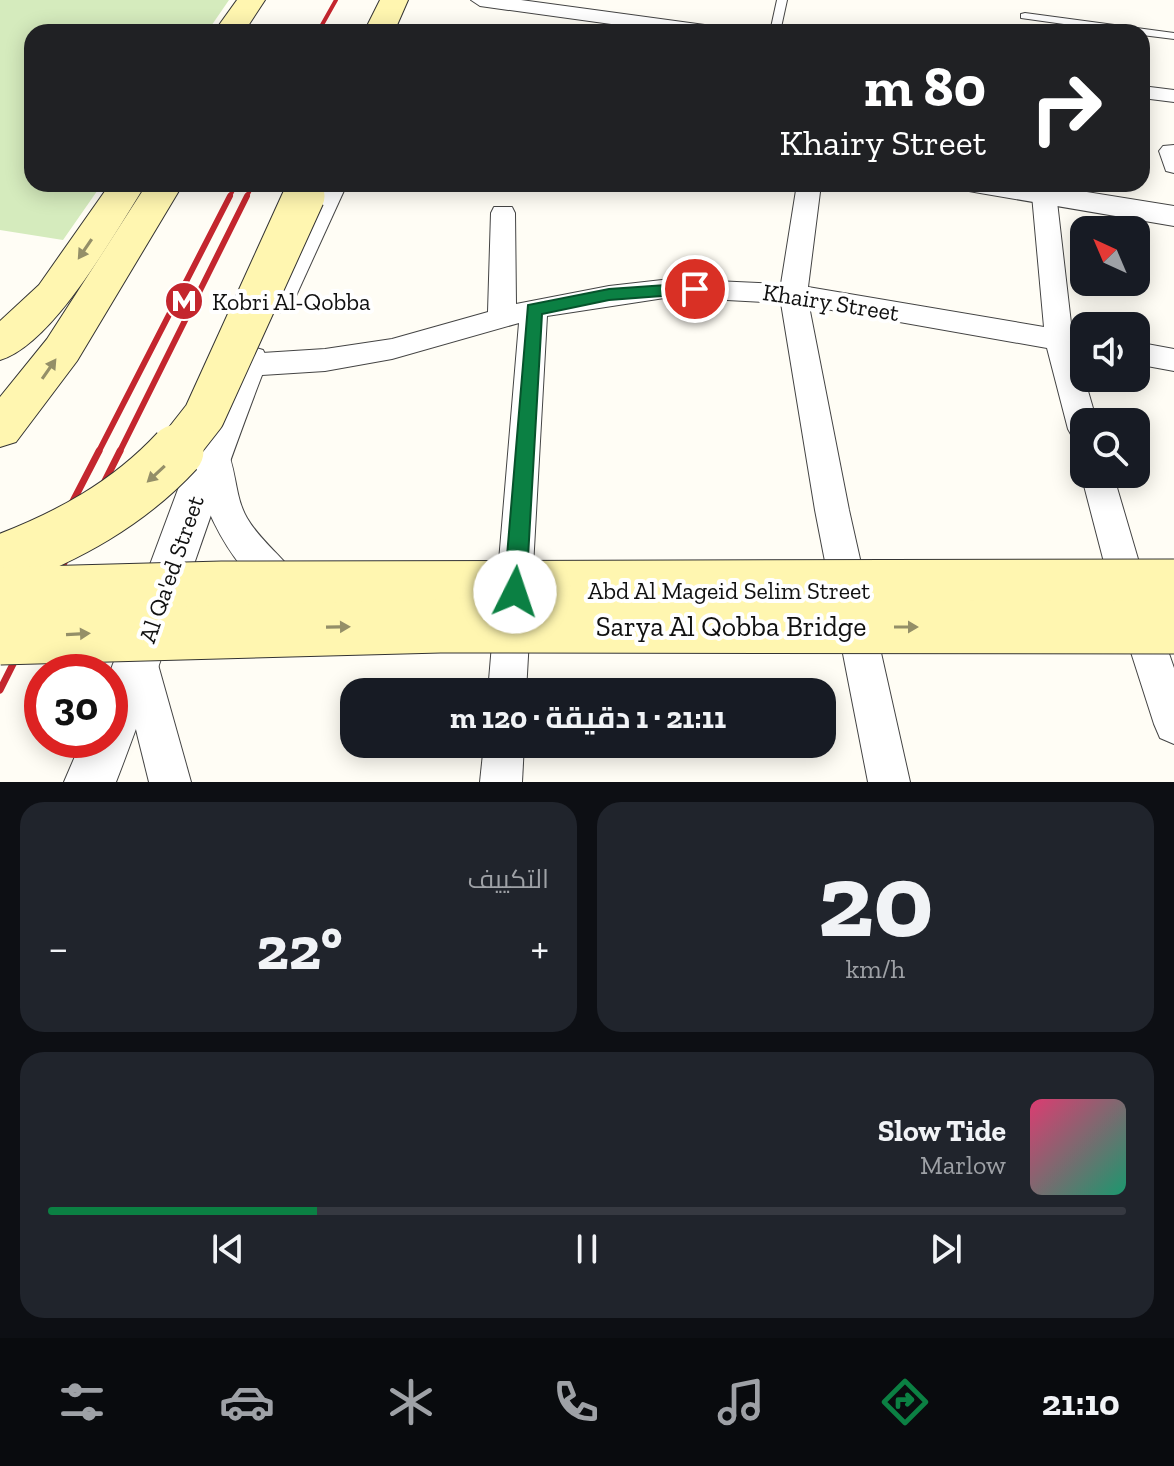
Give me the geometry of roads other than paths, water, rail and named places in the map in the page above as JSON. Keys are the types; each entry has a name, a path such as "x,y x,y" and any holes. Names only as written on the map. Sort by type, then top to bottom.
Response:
{"main road":[{"path":"234,24 251,0"},
{"path":"383,24 394,0"},
{"path":"0,345 53,295 123,192"},
{"path":"0,429 62,350 160,192"},
{"path":"0,562 51,543 92,522 129,498 186,444 204,416 305,192"},
{"name":"Sarya Al Qobba Bridge","path":"0,594 222,588 1152,590"},
{"name":"Sarya Al Qobba Bridge","path":"0,638 194,628 381,626 1174,627"}],"street":[{"path":"480,0 557,11 602,9 674,24"},
{"path":"551,24 557,11"},
{"path":"1150,93 1174,96"},
{"name":"Al Qa'ed Street","path":"128,686 213,449 247,365 328,192"},
{"path":"808,192 793,294 832,510 889,782"},
{"path":"1045,192 1070,336"},
{"path":"1058,192 1174,216"},
{"path":"502,317 503,213"},
{"name":"Khairy Street","path":"247,365 325,360 392,349 534,309 609,295 671,288 793,294 1070,342"},
{"path":"508,678 534,309"},
{"path":"1150,356 1174,360"},
{"path":"213,449 220,498 229,522 261,567 284,587"},
{"path":"1104,488 1152,590 1174,724"},
{"name":"Abd Al Mageid Selim Street","path":"144,646 203,604 244,592 284,587 515,592 1152,590 1174,594"},
{"path":"144,646 170,782"},
{"path":"90,782 100,758"},
{"path":"501,782 503,758"}],"lane":[{"path":"777,24 782,0"},
{"path":"1025,16 1085,24"},
{"path":"1150,33 1174,36"}],"railway":[{"path":"322,24 336,0"},
{"path":"230,196 232,192"},
{"path":"247,196 249,192"},
{"path":"98,453 230,196"},
{"path":"120,452 247,196"},
{"path":"0,642 99,451"},
{"path":"0,690 120,452"}],"place":[{"name":"Kobri Al-Qobba","path":"184,301"}]}
